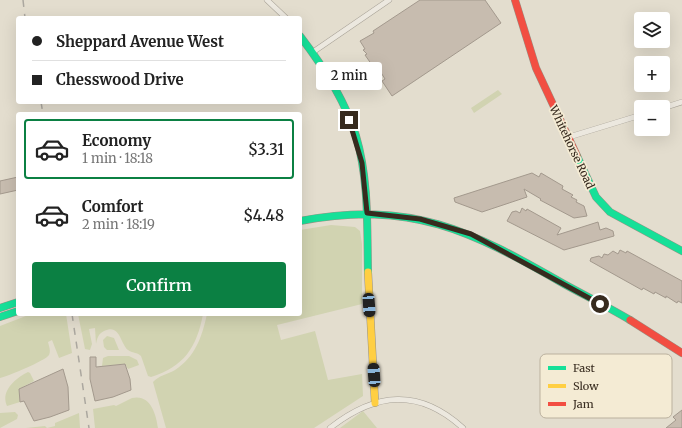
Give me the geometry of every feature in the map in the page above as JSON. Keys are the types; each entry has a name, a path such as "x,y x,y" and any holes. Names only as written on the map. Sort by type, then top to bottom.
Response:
{"street":[{"path":"267,0 284,16"},
{"path":"313,52 389,0"},
{"name":"Whitehorse Road","path":"515,0 536,68 590,185 604,207 682,251"},
{"path":"302,38 313,52 343,106 356,137 363,171 367,213 369,305 375,403"},
{"path":"670,106 682,102"},
{"path":"569,137 634,117"},
{"path":"302,221 341,214 367,213 420,219 471,234 626,318 682,352"},
{"path":"0,308 16,303"},
{"path":"0,317 16,312"},
{"path":"330,428 349,414 375,403 398,400 427,404 444,412 463,428"}],"green space":[{"path":"498,90 502,94 474,113 471,108"},
{"path":"331,225 355,227 360,231 362,244 362,304 277,325 281,340 315,331 328,380 362,374 363,396 314,428 166,428 153,382 182,365 193,353 203,331 207,316 302,316 302,230"},
{"path":"26,316 66,316 72,353 59,358 52,340 48,342 50,352 46,358 0,378 0,326"},
{"path":"78,316 202,316 193,346 187,354 172,368 151,377 148,376 141,356 128,350 117,332 113,330 109,329 102,332 98,337 96,344 95,328 89,329 92,344 90,350 85,349"},
{"path":"107,336 114,338 119,350 107,350 104,347 103,340"},
{"path":"108,356 129,356 137,360 139,365 128,369 125,364 102,366 103,358"},
{"path":"28,372 34,381 19,389 20,402 7,406 5,400 7,390 14,381"},
{"path":"132,398 143,399 148,402 156,416 158,428 95,428 93,409 114,405 116,406"},
{"path":"363,411 377,428 340,428"},
{"path":"15,412 18,415 17,419 0,428 0,413"},
{"path":"79,413 80,428 47,428 55,426 55,423"},
{"path":"45,426 47,428 26,428"}],"building":[{"path":"420,0 485,0 501,23 392,96 382,81 385,79 375,63 372,65 365,55 367,54 363,50 365,49 360,41 374,33 373,31"},
{"path":"532,173 539,177 541,173 563,186 562,189 573,195 571,197 577,200 576,202 584,206 587,216 574,218 540,200 541,199 524,189 527,197 482,212 455,202 454,198"},
{"path":"16,177 16,190 0,194 0,181"},
{"path":"522,208 526,211 527,209 561,228 557,235 598,222 600,230 606,228 613,231 614,236 564,250 507,221 512,212 516,211 520,213"},
{"path":"620,250 626,253 627,251 682,281 682,303 678,301 677,303 666,296 666,298 655,292 654,294 643,288 642,290 590,261 591,258 599,256 602,258 604,254 608,255 613,251 618,254"},
{"path":"90,357 96,357 96,367 125,364 130,379 131,390 113,397 95,401 90,379"},
{"path":"63,369 68,387 69,410 34,421 24,401 20,402 19,389"},
{"path":"682,410 682,428 666,428 676,420 673,417"}],"railway":[{"path":"23,0 25,16"},
{"path":"41,104 43,112"},
{"path":"72,316 89,428"}],"traffic: fast":[{"path":"302,39 317,59 340,96 356,136 365,187 368,272"},
{"path":"577,156 596,197 610,212 682,251"},
{"path":"302,221 339,215 375,214 408,217 438,224 499,248 630,320"},
{"path":"0,308 16,303"},
{"path":"0,317 16,312"}],"traffic: slow":[{"path":"368,272 375,403"}],"traffic: jam":[{"path":"515,0 536,68 577,156"},
{"path":"630,320 682,353"}],"route":[{"path":"349,120 356,137 362,163 367,213 420,219 471,234 600,304"}]}
